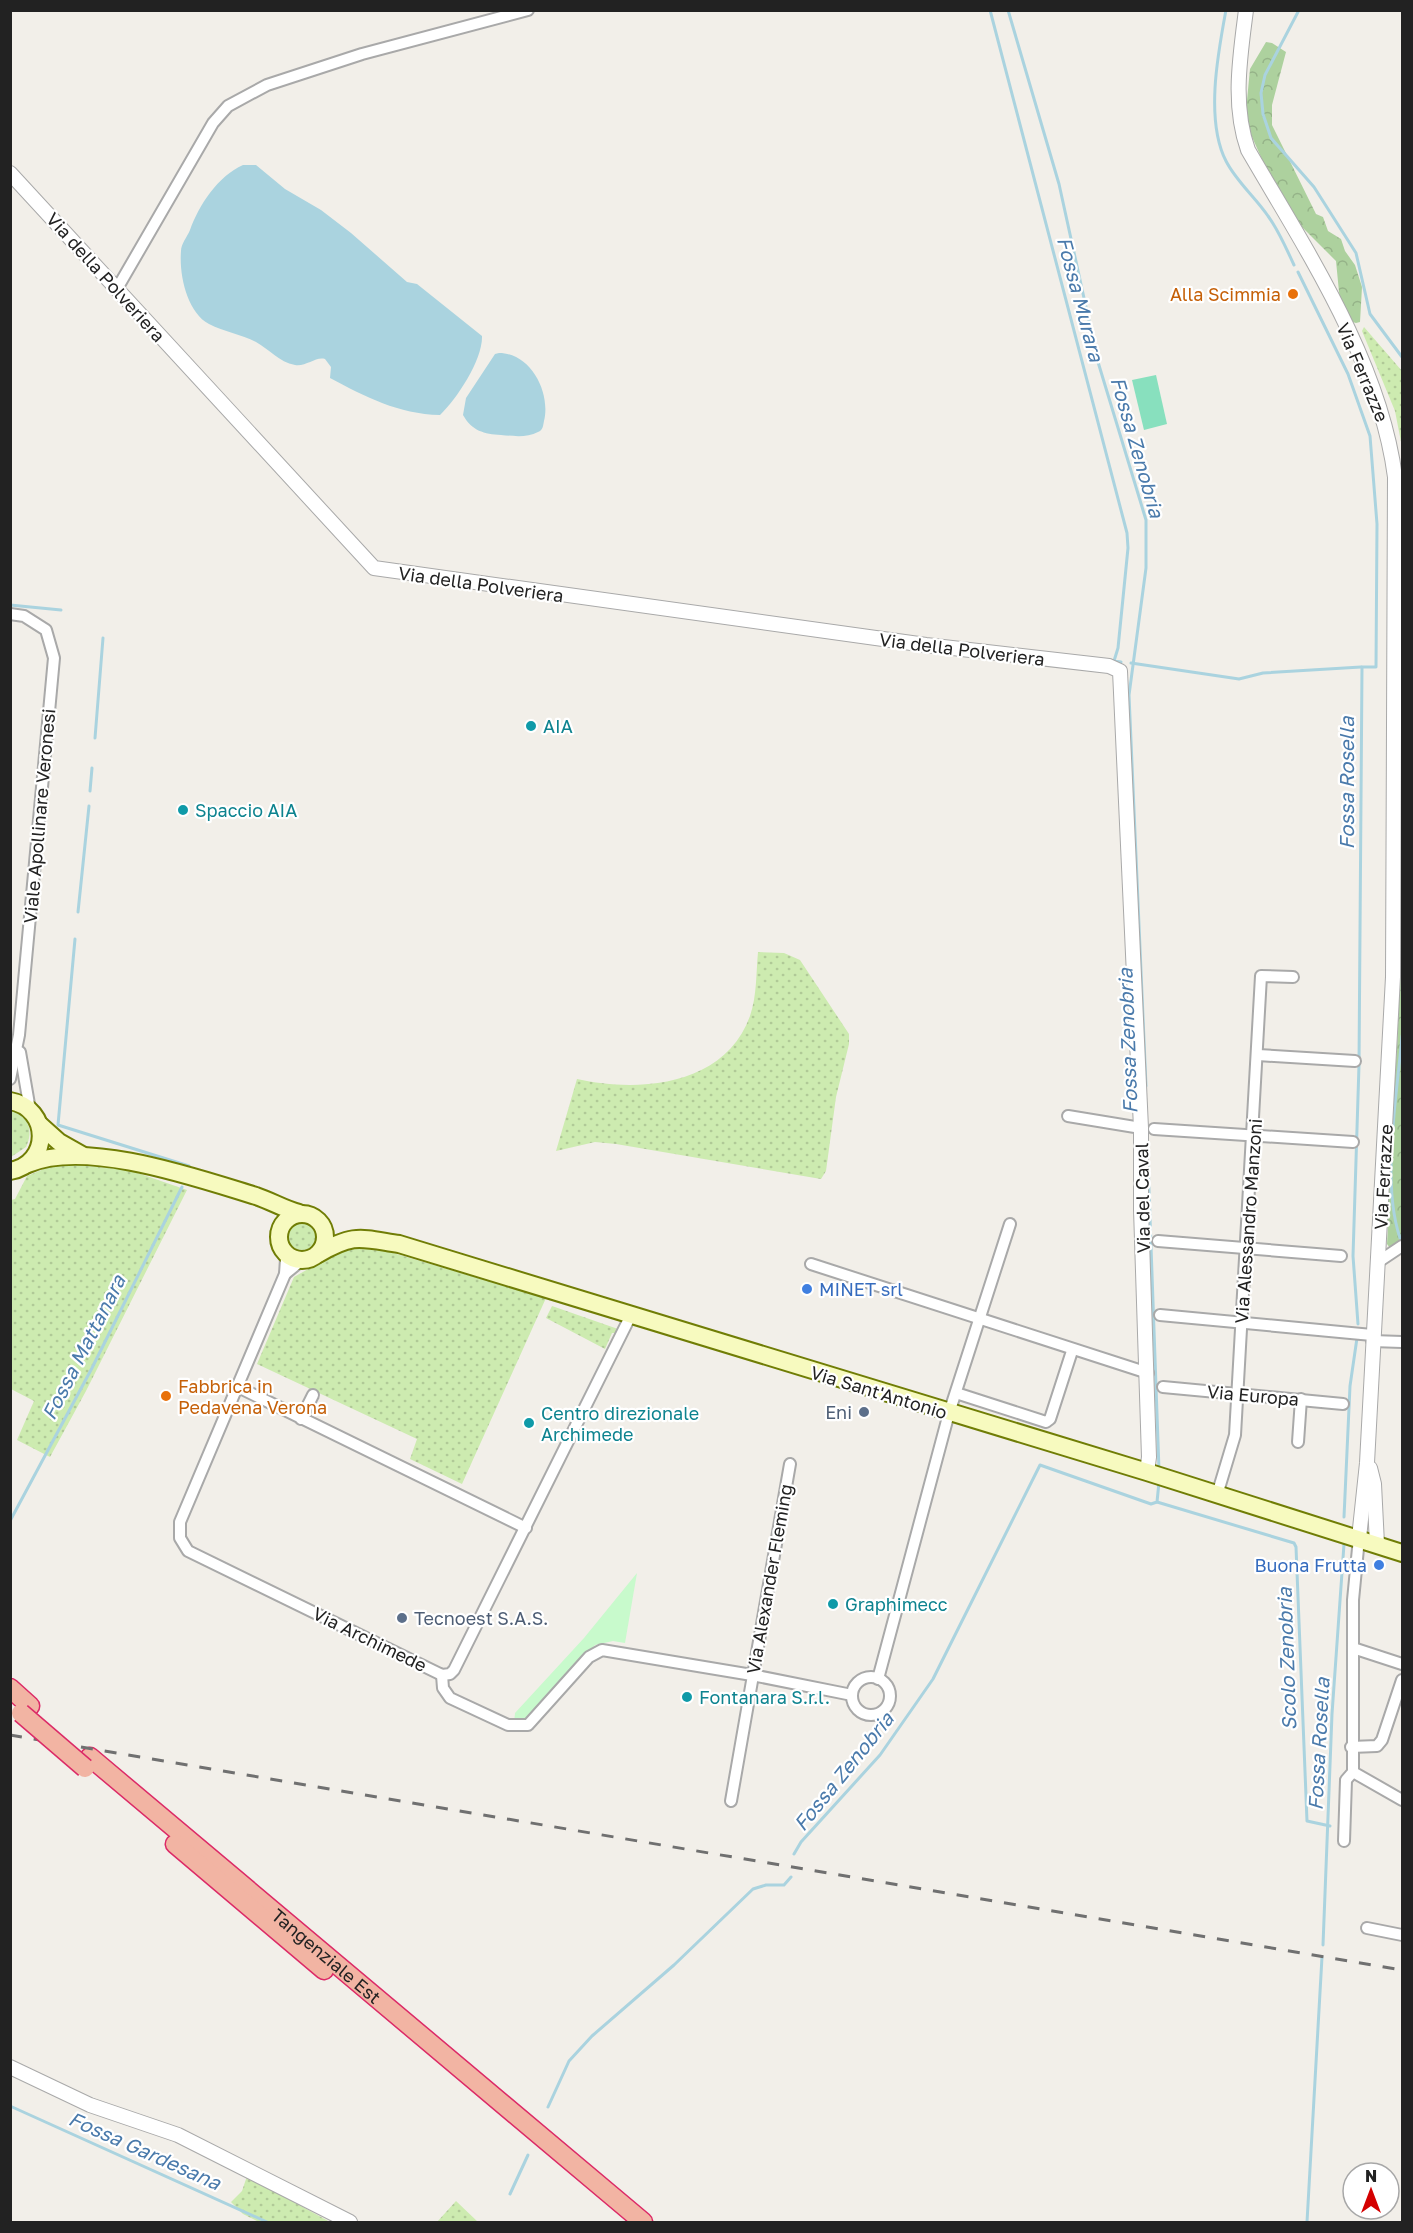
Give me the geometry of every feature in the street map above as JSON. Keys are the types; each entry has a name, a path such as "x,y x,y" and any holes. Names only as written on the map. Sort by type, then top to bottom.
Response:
{"highway":[{"name":"Tangenziale Est","path":"10,1688 21,1707 643,2223"},
{"name":"Tangenziale Est","path":"88,1762 624,2223"}],"main road":[{"path":"10,1101 30,1110"},
{"name":"Via Sant'Antonio","path":"30,1110 40,1125 59,1142 86,1157"},
{"path":"28,1164 39,1151 42,1133 40,1125"},
{"name":"Via Sant'Antonio","path":"10,1171 55,1156 86,1157 148,1165 257,1197 315,1217 322,1225 339,1229 364,1229 377,1232 399,1244"},
{"name":"Via Sant'Antonio","path":"233,1191 272,1214 281,1244"},
{"path":"299,1213 283,1223 281,1244 292,1258 310,1257 324,1244 322,1225"},
{"name":"Via Sant'Antonio","path":"310,1257 345,1239 399,1244 1147,1472 1402,1553"}],"street":[{"path":"118,287 213,123 228,106 278,81 362,54 528,10"},
{"name":"Via Ferrazze","path":"1246,10 1238,84 1242,132 1248,150 1314,266 1355,346 1386,428 1395,477 1393,977 1367,1463"},
{"name":"Via della Polveriera","path":"10,173 118,287 218,401 376,569 903,642 1109,666 1120,671"},
{"name":"Viale Apollinare Veronesi","path":"10,614 24,616 46,630 54,658 18,1042 10,1079"},
{"name":"Via del Caval","path":"1120,671 1148,1128 1141,1209 1148,1373 1147,1472"},
{"name":"Via Alessandro Manzoni","path":"1217,1495 1235,1435 1261,976 1293,977"},
{"name":"Viale Apollinare Veronesi","path":"18,1042 30,1110"},
{"path":"1258,1055 1355,1061"},
{"path":"1068,1116 1148,1128 1353,1142"},
{"path":"878,1679 949,1413 1010,1224"},
{"path":"1158,1241 1341,1256"},
{"path":"281,1244 286,1258 285,1274 238,1387 526,1528"},
{"path":"1378,1262 1402,1246"},
{"path":"285,1274 310,1257"},
{"path":"811,1264 1072,1351 1148,1373"},
{"name":"Via Archimede","path":"238,1387 180,1522 180,1538 188,1551 442,1675 450,1674 526,1528 631,1315"},
{"path":"1160,1315 1241,1322 1402,1342"},
{"path":"956,1393 1046,1422 1050,1419 1072,1351"},
{"name":"Via Europa","path":"1163,1387 1342,1404"},
{"path":"301,1419 313,1395"},
{"path":"1298,1442 1301,1399"},
{"path":"1344,1841 1346,1780 1353,1772 1351,1747 1353,1600 1367,1463"},
{"path":"1367,1463 1374,1484 1377,1544"},
{"name":"Via Alexander Fleming","path":"731,1802 790,1464"},
{"path":"1353,1648 1402,1664"},
{"path":"442,1675 442,1688 450,1698 514,1726 528,1725 589,1658 602,1650 752,1675 852,1695"},
{"path":"878,1679 883,1682 890,1693 888,1705 884,1710 872,1716 866,1715 855,1708 852,1695 860,1680 878,1679"},
{"path":"1351,1747 1377,1746 1382,1740 1402,1680"},
{"path":"1353,1772 1402,1800"},
{"path":"1367,1928 1402,1935"},
{"path":"10,2067 90,2105 178,2135 350,2223"}],"green space":[{"path":"1266,42 1286,52 1272,105 1272,125 1316,214 1323,217 1328,231 1341,239 1345,251 1355,265 1362,287 1360,322 1346,320 1340,302 1336,261 1297,222 1264,164 1245,121 1250,69"},
{"path":"1364,327 1402,371 1402,447 1395,411 1362,331"},
{"path":"1156,375 1167,424 1144,430 1132,380"},
{"path":"758,952 784,953 800,960 849,1034 849,1044 836,1097 826,1171 821,1179 616,1144 595,1142 556,1151 577,1079 627,1085 652,1084 677,1079 701,1070 721,1057 738,1039 750,1016 755,992"},
{"path":"1402,957 1402,1244 1390,1248 1387,1244 1388,1171 1398,1037 1398,962"},
{"path":"11,1110 22,1116 28,1124 29,1135 26,1147 11,1157"},
{"path":"58,1163 129,1170 187,1190 86,1391 50,1457 17,1440 34,1401 11,1389 11,1200 15,1199 27,1176"},
{"path":"302,1218 313,1223 318,1234 313,1245 302,1250 291,1245 286,1234 291,1223"},
{"path":"366,1245 546,1298 462,1484 410,1459 417,1439 257,1364 294,1277 342,1250"},
{"path":"552,1306 618,1329 617,1333 612,1333 605,1349 546,1318"},
{"path":"637,1573 625,1643 613,1641 595,1645 527,1718 514,1723 515,1713 584,1638"},
{"path":"247,2176 330,2222 259,2222 243,2214 231,2202 242,2191"},
{"path":"456,2201 478,2222 437,2222"}],"water":[{"path":"243,165 256,165 285,189 321,210 407,282 417,284 482,336 474,367 454,399 440,415 396,408 370,398 330,378 331,367 325,359 299,365 289,363 256,342 209,324 195,311 186,292 181,271 182,246 210,192 225,176"},
{"path":"499,353 521,360 529,367 541,387 545,410 542,428 538,432 520,436 489,434 474,428 463,415 466,398 495,354"}],"waterway":[{"name":"Fossa Murara","path":"990,10 1127,533 1128,548 1118,648 1114,661 1121,662"},
{"name":"Fossa Zenobria","path":"1008,10 1059,184 1098,362 1146,520 1146,568 1129,695 1146,1086"},
{"name":"Fossa Rosella","path":"1226,10 1215,86 1216,126 1220,145 1230,168 1276,228 1294,265"},
{"path":"1299,10 1265,75 1261,93 1263,114 1271,138 1314,187 1356,253 1370,314 1402,357"},
{"name":"Fossa Rosella","path":"1298,272 1348,374 1370,436 1377,524 1376,667 1362,667 1359,1065 1353,1256 1358,1324"},
{"name":"Fossa Mattanara","path":"10,605 61,610"},
{"name":"Fossa Mattanara","path":"95,738 103,638"},
{"name":"Fossa Murara","path":"1131,663 1239,679 1263,673 1361,667"},
{"name":"Fossa Mattanara","path":"90,791 92,768"},
{"name":"Fossa Mattanara","path":"78,912 89,806"},
{"name":"Fossa Mattanara","path":"75,939 58,1125 189,1166"},
{"path":"1400,1238 1394,1216 1391,1165 1402,1036"},
{"name":"Fossa Zenobria","path":"1148,1162 1159,1470"},
{"name":"Fossa Mattanara","path":"10,1521 92,1368 182,1187"},
{"name":"Fossa Rosella","path":"1344,1517 1350,1386 1357,1338"},
{"name":"Fossa Zenobria","path":"794,1854 801,1842 880,1755 933,1679 1040,1465 1151,1504 1157,1502 1159,1482"},
{"name":"Scolo Zenobria","path":"1157,1502 1294,1543 1296,1547 1307,1821 1330,1826"},
{"name":"Fossa Rosella","path":"1323,1945 1332,1714 1344,1544"},
{"name":"Fossa Zenobria","path":"548,2107 569,2061 592,2036 674,1965 753,1889 766,1885 784,1885 791,1877"},
{"name":"Fossa Rosella","path":"1307,2222 1322,1957"},
{"name":"Fossa Gardesana","path":"10,2106 267,2222"},
{"name":"Fossa Zenobria","path":"510,2194 528,2155"}],"railway":[{"path":"10,1735 1402,1970"}],"place":[{"name":"Alla Scimmia","path":"1293,294"},
{"name":"AIA","path":"531,726"},
{"name":"Spaccio AIA","path":"183,810"},
{"name":"MINET srl","path":"807,1289"},
{"name":"Fabbrica in Pedavena Verona","path":"166,1396"},
{"name":"Eni","path":"864,1412"},
{"name":"Centro direzionale Archimede","path":"529,1423"},
{"name":"Buona Frutta","path":"1379,1565"},
{"name":"Graphimecc","path":"833,1604"},
{"name":"Tecnoest S.A.S.","path":"402,1618"},
{"name":"Fontanara S.r.l.","path":"687,1697"}]}
